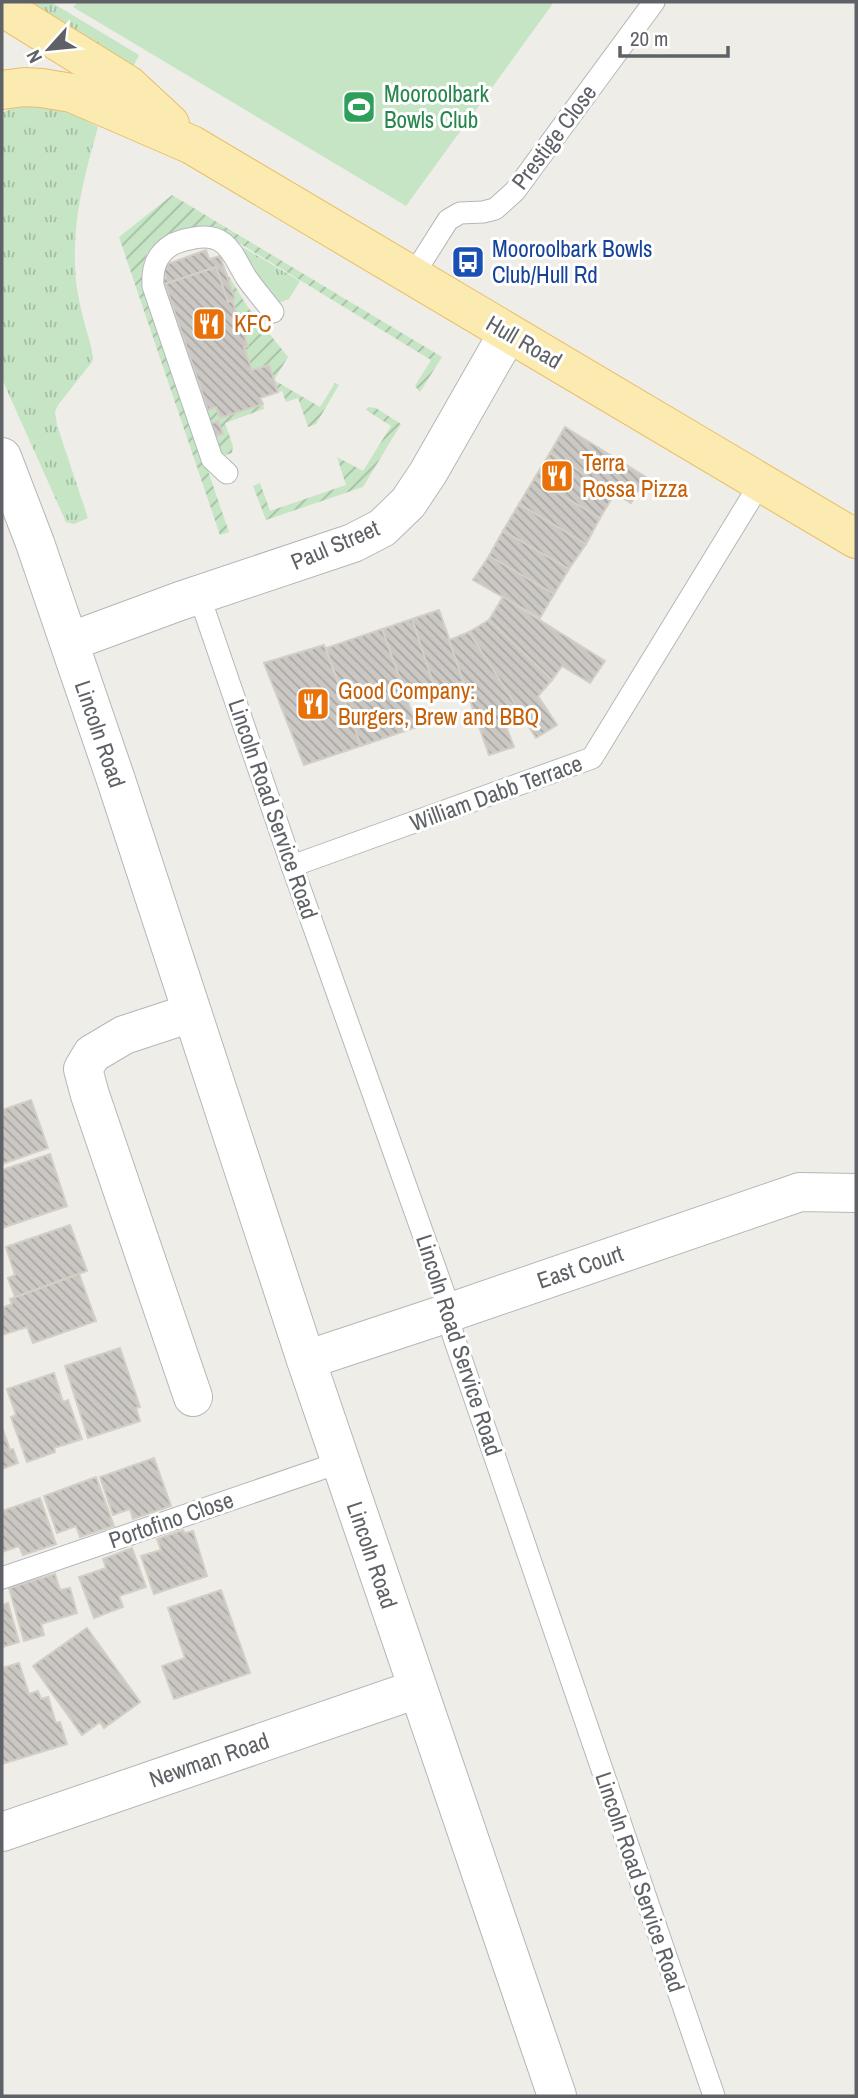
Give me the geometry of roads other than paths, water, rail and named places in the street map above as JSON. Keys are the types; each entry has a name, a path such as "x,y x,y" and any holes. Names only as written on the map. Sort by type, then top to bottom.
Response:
{"main road":[{"name":"Hull Road","path":"2,7 128,85 192,145"},
{"name":"Hull Road","path":"2,90 24,87 72,93 192,145 856,539"}],"street":[{"name":"Paul Street","path":"69,642 370,536 394,519 408,503 508,333"},
{"name":"Lincoln Road","path":"2,457 35,543 117,780 306,1360 557,2096"},
{"path":"191,1013 124,1035 92,1054 83,1069 193,1397"},
{"name":"East Court","path":"306,1360 800,1192 856,1193"},
{"name":"Newman Road","path":"2,1832 417,1689"}],"lane":[{"name":"Prestige Close","path":"412,277 448,220 460,213 495,209 515,191 654,2"},
{"path":"227,473 212,459 153,286 154,264 169,247 186,239 206,236 221,241 228,246 257,293 273,312"},
{"name":"William Dabb Terrace","path":"292,866 592,758 761,482"},
{"name":"Lincoln Road Service Road","path":"199,595 444,1293 453,1335 714,2096"},
{"name":"Portofino Close","path":"2,1578 341,1462"}],"place":[{"name":"Mooroolbark Bowls Club","path":"359,107"},
{"name":"Mooroolbark Bowls Club/Hull Rd","path":"468,262"},
{"name":"KFC","path":"209,324"},
{"name":"Terra Rossa Pizza","path":"557,476"},
{"name":"Good Company: Burgers, Brew and BBQ","path":"313,704"}]}
